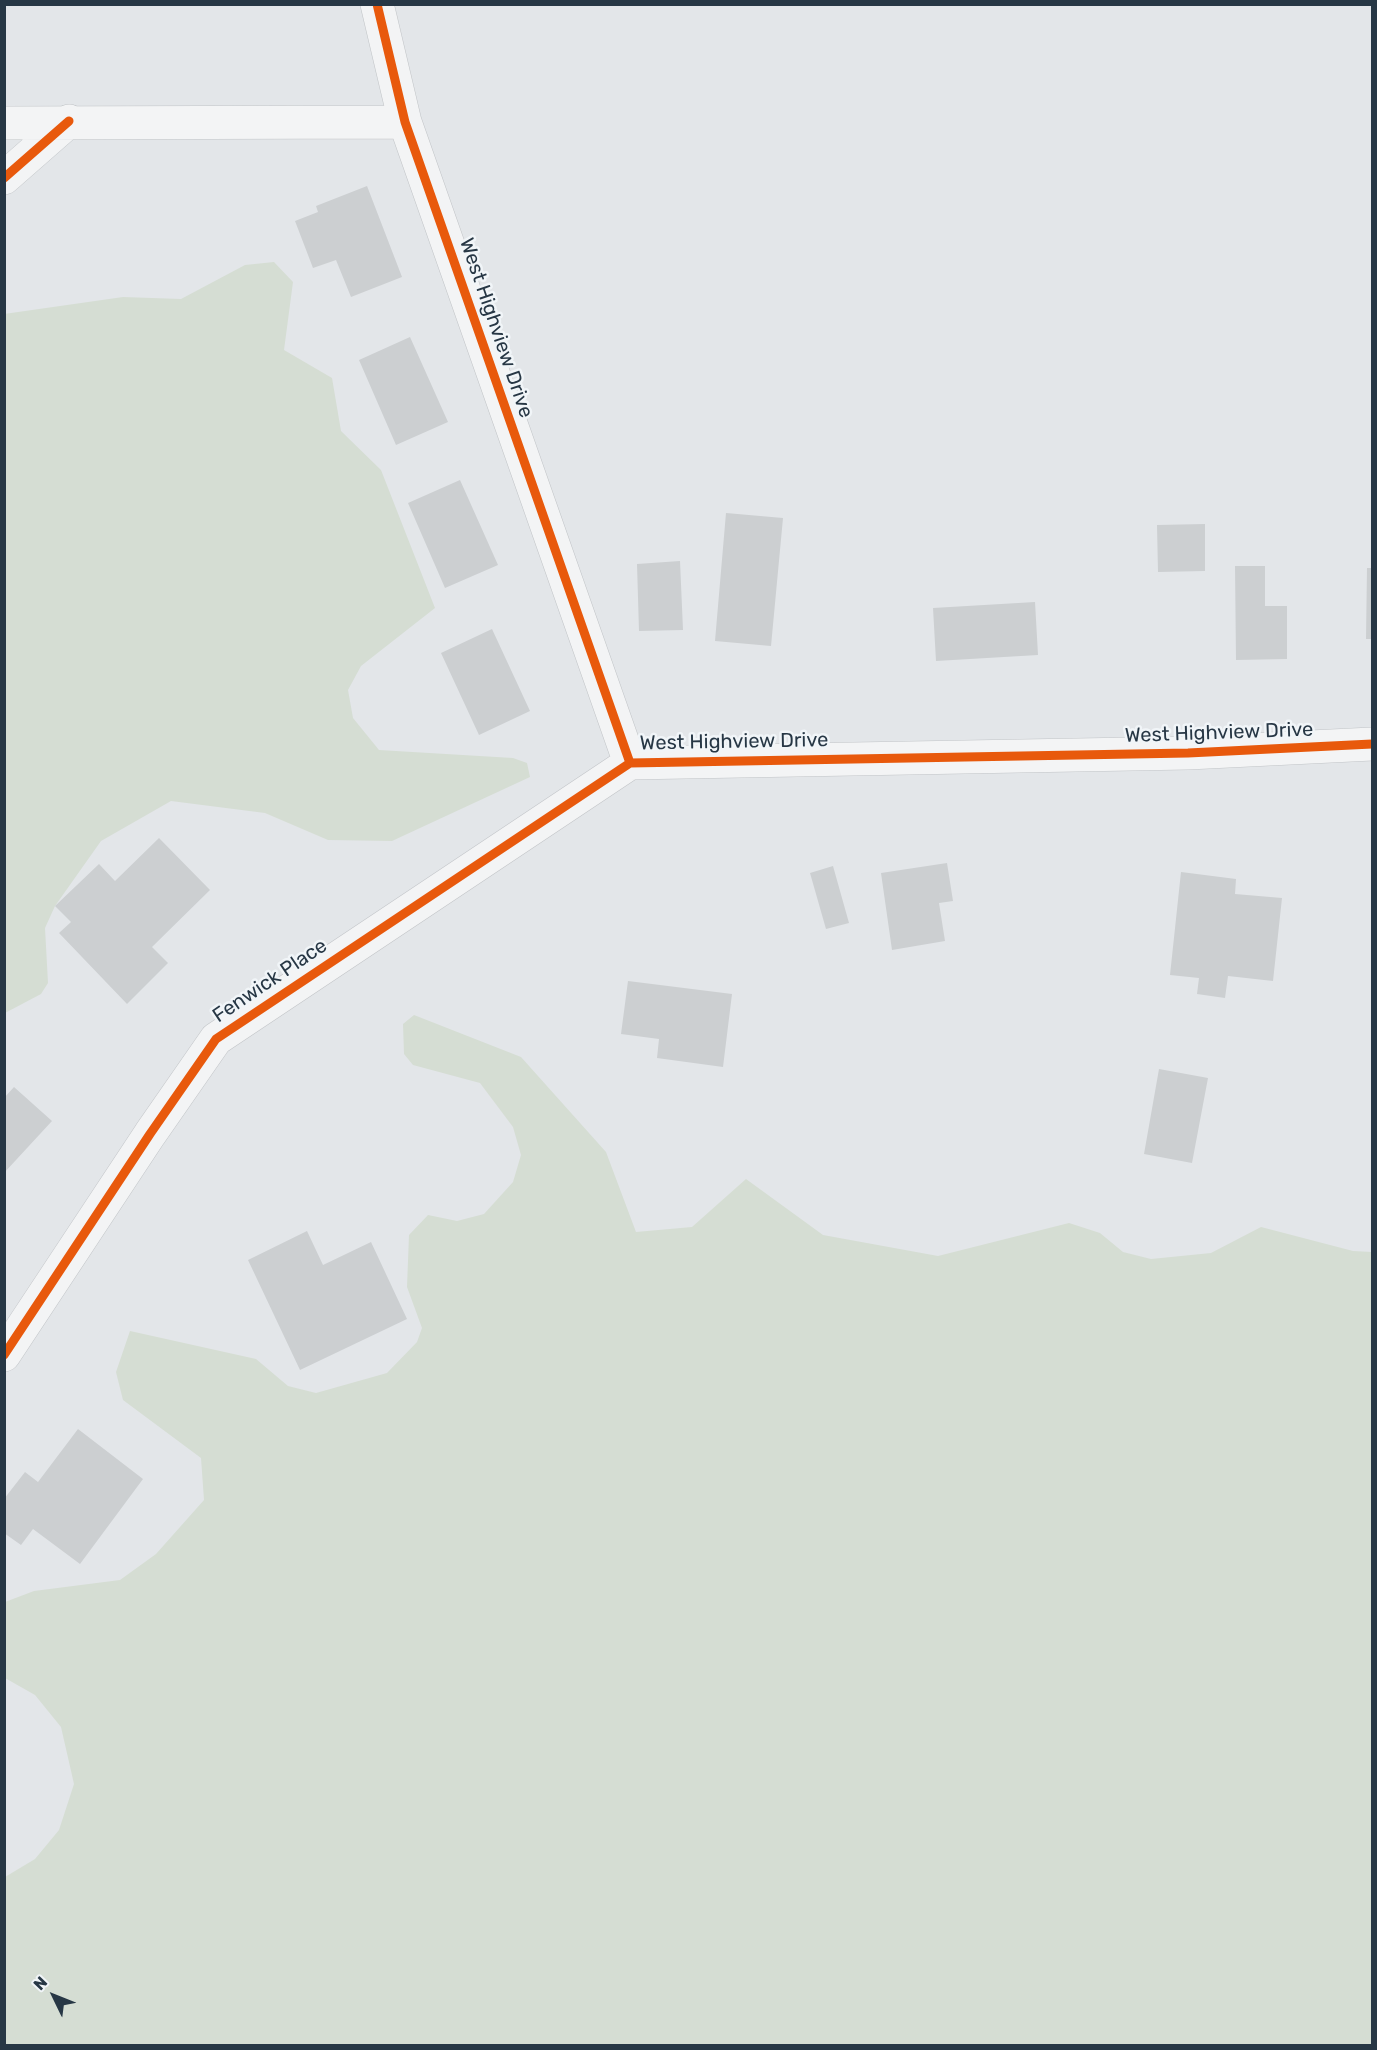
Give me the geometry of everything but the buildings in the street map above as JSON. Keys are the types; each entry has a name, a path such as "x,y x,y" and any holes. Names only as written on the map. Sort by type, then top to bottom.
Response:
{"street":[{"name":"West Highview Drive","path":"377,4 405,122 630,763 1176,754 1372,744"},
{"path":"4,178 69,122"},
{"path":"4,123 405,122"},
{"name":"Fenwick Place","path":"4,1355 144,1143 216,1039 630,763"}],"shaded area":[{"path":"274,262 293,282 284,350 332,378 341,431 381,470 435,608 361,666 348,690 353,718 379,750 513,758 527,763 530,777 392,841 328,840 265,813 171,801 101,841 55,906 45,928 48,983 41,994 5,1013 4,314 123,297 181,299 245,265"},
{"path":"414,1015 521,1057 606,1152 636,1232 692,1227 746,1179 823,1235 938,1256 1069,1223 1100,1233 1123,1252 1151,1259 1211,1253 1261,1227 1353,1251 1372,1252 1372,2045 5,2045 5,1877 35,1859 59,1830 74,1784 61,1727 35,1695 5,1678 5,1602 34,1591 120,1580 156,1554 204,1500 201,1458 123,1400 116,1372 130,1331 256,1359 288,1386 316,1393 387,1373 417,1342 422,1328 407,1287 409,1235 428,1215 457,1221 484,1214 513,1182 521,1155 513,1127 480,1083 413,1065 404,1054 403,1024"}],"cycle path":[{"path":"377,4 405,122 630,763 1188,753 1372,744"},
{"path":"4,178 69,121"},
{"path":"4,1355 150,1134 216,1039 630,763"}]}
